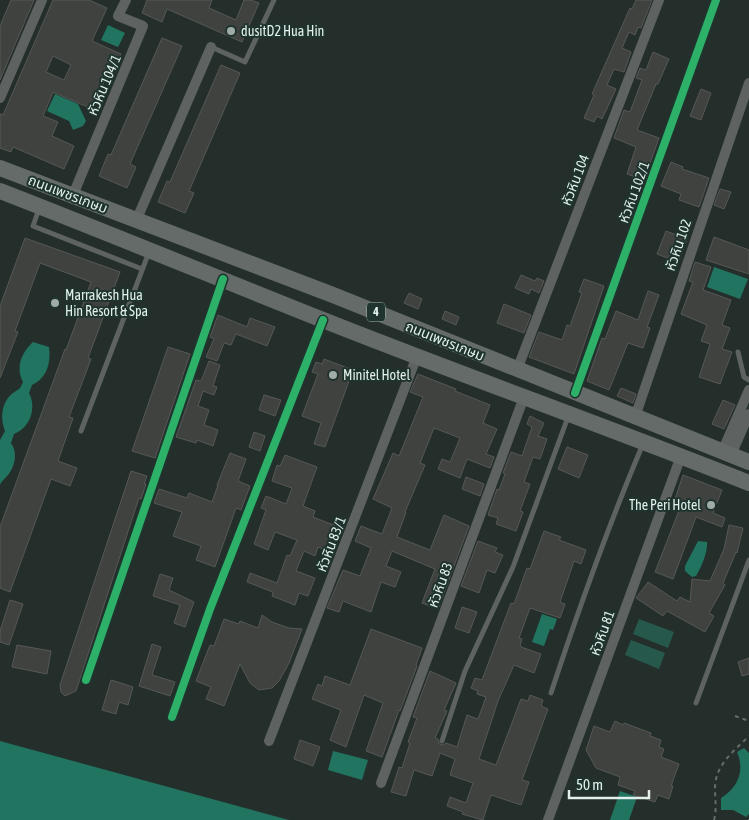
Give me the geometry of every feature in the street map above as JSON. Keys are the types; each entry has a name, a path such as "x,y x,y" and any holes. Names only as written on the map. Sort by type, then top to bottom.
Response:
{"main road":[{"name":"ถนนเพชรเกษม","path":"0,168 333,295 749,462"},
{"name":"ถนนเพชรเกษม","path":"0,191 150,249 348,330 749,483"},
{"path":"323,320 333,295"},
{"path":"348,330 359,306"}],"street":[{"path":"0,98 42,0"},
{"name":"หัวหิน 104/1","path":"73,195 143,26 118,16 126,0"},
{"name":"หัวหิน 104","path":"516,370 659,0"},
{"name":"หัวหิน 102/1","path":"575,393 716,0"},
{"path":"136,221 211,47"},
{"name":"หัวหิน 102","path":"635,417 749,83"},
{"path":"86,680 223,279"},
{"path":"172,716 210,609 323,320"},
{"name":"หัวหิน 83/1","path":"269,741 417,356"},
{"path":"727,453 749,390"},
{"name":"หัวหิน 83","path":"381,784 524,397"},
{"path":"727,453 749,414"},
{"name":"หัวหิน 81","path":"548,820 681,456"}],"lane":[{"path":"211,47 245,62 274,0"},
{"path":"40,206 32,226 142,269"},
{"path":"81,430 150,249"},
{"path":"738,352 744,377 749,380"},
{"path":"442,741 465,671 513,567 569,414"},
{"path":"551,693 579,606 611,519 644,442"},
{"path":"696,703 749,560"}],"path":[{"path":"735,716 749,721"},
{"path":"714,820 716,808 715,787 720,769 724,760 749,736"}],"shaded area":[{"path":"108,25 125,33 118,47 101,40"},
{"path":"55,94 78,104 86,121 83,126 73,130 69,121 47,111"},
{"path":"714,267 748,279 740,299 707,287"},
{"path":"33,342 49,347 47,369 41,378 32,385 29,393 32,411 28,422 20,431 14,434 11,443 15,455 14,464 0,485 0,440 5,431 2,421 4,406 9,397 19,389 23,382 20,371 21,360"},
{"path":"698,541 707,542 706,550 698,573 692,577 685,571 685,566"},
{"path":"542,614 557,619 553,630 550,629 544,646 532,642"},
{"path":"639,619 674,632 668,648 633,634"},
{"path":"631,640 665,653 659,669 625,655"},
{"path":"0,741 289,820 0,820"},
{"path":"744,748 749,753 749,814 746,817 733,810 721,810 721,798 736,784 740,772 737,752"},
{"path":"333,751 368,760 362,780 328,770"},
{"path":"620,791 637,797 629,820 610,820"}],"building":[{"path":"11,0 34,0 0,80 0,26"},
{"path":"53,0 89,0 107,8 92,41 121,54 109,81 105,80 92,109 53,92 43,116 58,122 52,136 74,146 64,169 13,147 11,152 0,148 0,114 3,115","holes":["53,56 71,65 64,80 46,72"]},
{"name":"dusitD2 Hua Hin","path":"147,0 212,0 209,8 236,20 244,0 259,3 242,42 167,9 162,22 142,13"},
{"path":"636,0 652,0 641,28 638,27 635,35 629,32 622,48 631,52 624,72 614,69 607,85 616,89 602,119 597,116 594,122 584,118 594,95 592,94 630,8 632,9"},
{"path":"162,38 182,46 130,164 136,167 127,188 99,176 108,154 111,155"},
{"path":"653,52 669,59 658,84 656,84 637,130 659,138 644,180 627,174 636,147 614,138 624,110 630,112 642,80 636,78 640,68 646,70"},
{"path":"221,65 240,73 189,191 194,193 185,213 158,202 167,181 170,182"},
{"path":"701,89 711,93 701,120 690,116"},
{"path":"671,162 683,167 682,169 709,178 699,207 679,200 681,194 661,186"},
{"path":"720,189 731,192 724,209 714,205"},
{"path":"666,231 687,239 678,262 657,254"},
{"path":"714,237 749,250 749,274 706,260"},
{"path":"25,238 120,272 88,358 91,359 69,417 73,418 58,461 77,468 70,486 51,479 10,592 0,588 0,527 91,282 40,263 15,331 18,332 0,378 0,306"},
{"path":"695,262 711,267 703,290 731,300 722,325 730,328 722,349 732,352 720,384 699,377 710,344 701,341 707,325 681,314 693,282 689,281"},
{"path":"521,275 535,281 537,278 544,281 539,293 531,289 529,294 515,288"},
{"path":"584,279 604,286 574,374 529,357 539,332 562,340 567,325 570,326 582,293 579,292"},
{"path":"648,291 659,295 647,327 650,328 643,348 628,343 609,390 587,381 602,338 605,339 616,311 638,320"},
{"path":"409,293 422,299 418,309 404,303"},
{"path":"504,304 531,315 524,333 497,323"},
{"path":"445,311 459,317 456,325 442,319"},
{"path":"218,315 247,327 250,318 275,327 267,346 236,334 231,345 224,343 217,361 206,357 214,339 210,337"},
{"path":"168,347 190,354 155,458 132,451"},
{"path":"324,359 353,370 325,447 314,444 321,423 302,416 318,374 312,372 316,362 322,364"},
{"path":"209,361 220,365 213,386 217,387 214,395 203,391 198,406 209,410 204,425 218,430 213,446 197,440 196,443 176,437 196,380 201,381"},
{"path":"418,374 490,405 483,423 497,429 486,454 494,457 490,468 467,459 460,478 438,469 442,459 450,462 460,438 434,428 420,463 425,465 405,512 397,537 430,550 444,515 469,526 438,609 422,603 435,569 392,551 386,566 401,572 395,587 381,582 371,612 343,601 339,612 327,608 343,570 360,576 371,548 355,541 361,526 382,534 392,508 373,499 393,453 399,456 423,397 410,392"},
{"path":"621,388 636,394 633,403 617,396"},
{"path":"264,395 281,400 275,416 259,410"},
{"path":"723,400 735,405 724,429 712,424"},
{"path":"530,416 544,423 538,436 547,439 540,459 533,457 524,482 530,484 520,511 523,512 516,531 496,524 498,518 488,515 497,489 499,490 505,474 503,473 511,452 522,456 532,427 527,424"},
{"path":"254,432 265,436 260,451 249,447"},
{"path":"567,447 588,455 579,478 558,469"},
{"path":"230,453 246,459 238,481 250,486 241,510 236,508 215,567 196,560 201,546 173,536 182,512 154,503 159,489 187,498 189,493 212,502"},
{"path":"285,455 317,467 303,506 315,511 313,517 336,526 326,550 318,547 315,556 304,551 296,571 315,578 308,596 299,593 295,605 272,596 273,592 247,582 250,573 277,583 287,555 290,556 297,540 275,532 268,550 254,544 266,510 261,508 266,496 286,504 292,488 272,481 277,465 280,466"},
{"path":"131,471 147,476 144,484 146,484 141,499 139,498 76,691 65,696 61,692 60,685"},
{"path":"683,475 722,490 713,513 725,518 722,527 696,517 673,579 655,572 680,508 673,505"},
{"path":"466,477 484,484 480,496 462,489"},
{"path":"729,525 743,528 737,553 723,583 725,585 709,613 714,616 705,632 667,611 663,616 636,598 648,582 677,601 680,597 690,602 692,579 710,581 724,549"},
{"path":"544,531 561,537 559,540 586,550 581,564 574,561 560,602 565,604 560,618 530,608 519,638 522,639 520,645 541,654 534,673 514,665 498,701 479,759 496,765 521,699 528,701 530,695 543,700 541,706 548,709 522,780 529,782 521,805 491,795 483,820 462,814 463,812 447,806 450,797 466,803 473,783 450,775 455,759 440,753 432,776 414,770 406,796 391,792 399,767 402,768 410,743 408,742 417,718 413,717 430,671 456,683 444,710 447,711 435,738 438,739 439,744 443,745 446,743 457,747 467,715 478,719 486,697 477,694 478,691 471,688 475,678 482,680 511,603 514,604 527,568 530,569"},
{"path":"478,541 497,548 495,552 503,555 495,573 487,570 479,593 461,586"},
{"path":"160,574 173,578 169,590 194,602 185,627 174,623 180,605 153,596"},
{"path":"10,600 23,604 9,645 0,642 0,631"},
{"path":"462,607 477,612 469,633 455,628"},
{"path":"262,615 272,622 289,628 302,629 289,663 279,681 272,688 259,690 250,683 240,664 224,706 206,699 211,687 196,681 210,645 214,646 224,619 239,624 240,621 258,628"},
{"path":"371,629 422,648 417,666 382,757 366,751 383,703 364,695 346,747 330,740 341,710 312,699 318,684 322,686 325,676 350,685"},
{"path":"152,644 161,647 152,675 175,682 170,696 139,686"},
{"path":"17,645 51,651 47,674 12,667"},
{"path":"749,658 749,674 742,676 738,662"},
{"path":"111,680 133,687 128,705 119,702 116,714 102,710"},
{"path":"615,721 651,733 650,736 661,740 659,747 664,749 661,757 679,764 671,786 673,786 669,799 658,795 655,802 633,795 635,791 618,785 620,777 596,768 586,750 594,726 610,732"},
{"path":"300,740 320,747 313,766 294,759"}],"cycle path":[{"path":"575,393 716,0"},
{"path":"86,680 223,279"},
{"path":"172,717 210,609 323,320"}],"place":[{"name":"dusitD2 Hua Hin","path":"231,31"},
{"name":"Marrakesh Hua Hin Resort & Spa","path":"55,303"},
{"name":"Minitel Hotel","path":"333,375"},
{"name":"The Peri Hotel","path":"711,505"}]}
